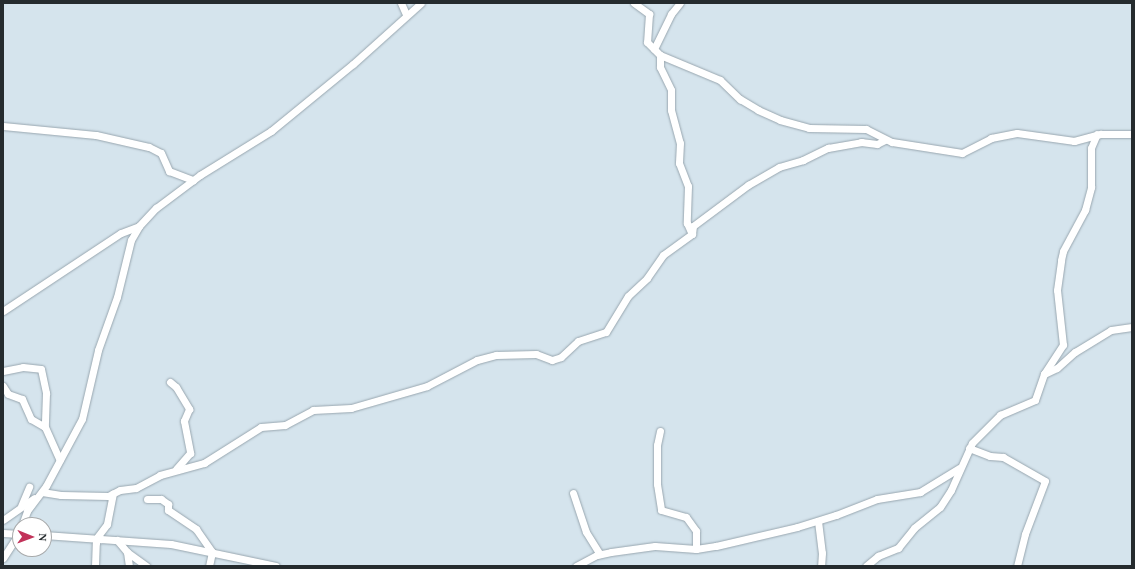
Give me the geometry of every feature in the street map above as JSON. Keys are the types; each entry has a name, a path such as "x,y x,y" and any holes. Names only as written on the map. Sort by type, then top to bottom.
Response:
{"street":[{"path":"401,3 406,14"},
{"path":"3,520 42,492 82,419 98,350 117,297 131,240 139,226 156,208 193,180 271,131 353,64 406,14 421,3"},
{"path":"634,3 649,14 647,42 660,55 720,80 748,105 780,120 820,130 866,129 885,140 962,153 992,138 1017,133 1074,141 1098,134 1132,134"},
{"path":"654,49 671,14 680,3"},
{"path":"660,55 660,67 671,90 671,110 680,143 679,163 688,186 687,223 692,234"},
{"path":"3,126 96,135 149,147 161,153 170,171 193,180"},
{"path":"866,566 878,556 898,548 914,528 940,507 951,490 959,468 969,448 996,418 1035,400 1044,374 1063,345 1057,290 1062,256 1085,210 1091,187 1091,148 1098,134"},
{"path":"42,492 88,496 113,494 124,489 136,488 152,478 204,463 261,427 285,425 313,410 351,408 427,386 477,360 496,355 536,354 552,360 562,357 578,341 606,332 628,296 647,278 663,255 692,234 693,226 723,203 779,167 803,160 828,148 861,142 877,144 885,140"},
{"path":"3,311 121,233 139,226"},
{"path":"1044,374 1056,368 1075,352 1111,330 1132,326"},
{"path":"3,371 23,367 41,369 46,393 44,428"},
{"path":"170,382 176,387 189,409 184,421 191,448 188,458 173,471"},
{"path":"3,386 8,394 22,399 31,419 44,428 60,460"},
{"path":"660,431 657,445 657,484 661,512 686,517 696,531 696,549"},
{"path":"969,448 990,456 1003,457 1045,481 1025,534 1018,566"},
{"path":"576,566 600,554 655,546 696,549 736,542 818,521 877,499 920,492 959,468"},
{"path":"21,506 29,487"},
{"path":"573,493 586,532 600,554"},
{"path":"95,566 96,543 100,538 98,536 107,524 113,494"},
{"path":"25,517 36,497"},
{"path":"147,499 161,499 168,504 168,510 190,523 212,552 209,566"},
{"path":"818,521 822,553 820,566"},
{"path":"52,535 171,544 272,566"},
{"path":"117,540 127,552 146,566"},
{"path":"3,558 12,545"},
{"path":"127,552 129,566"}]}
